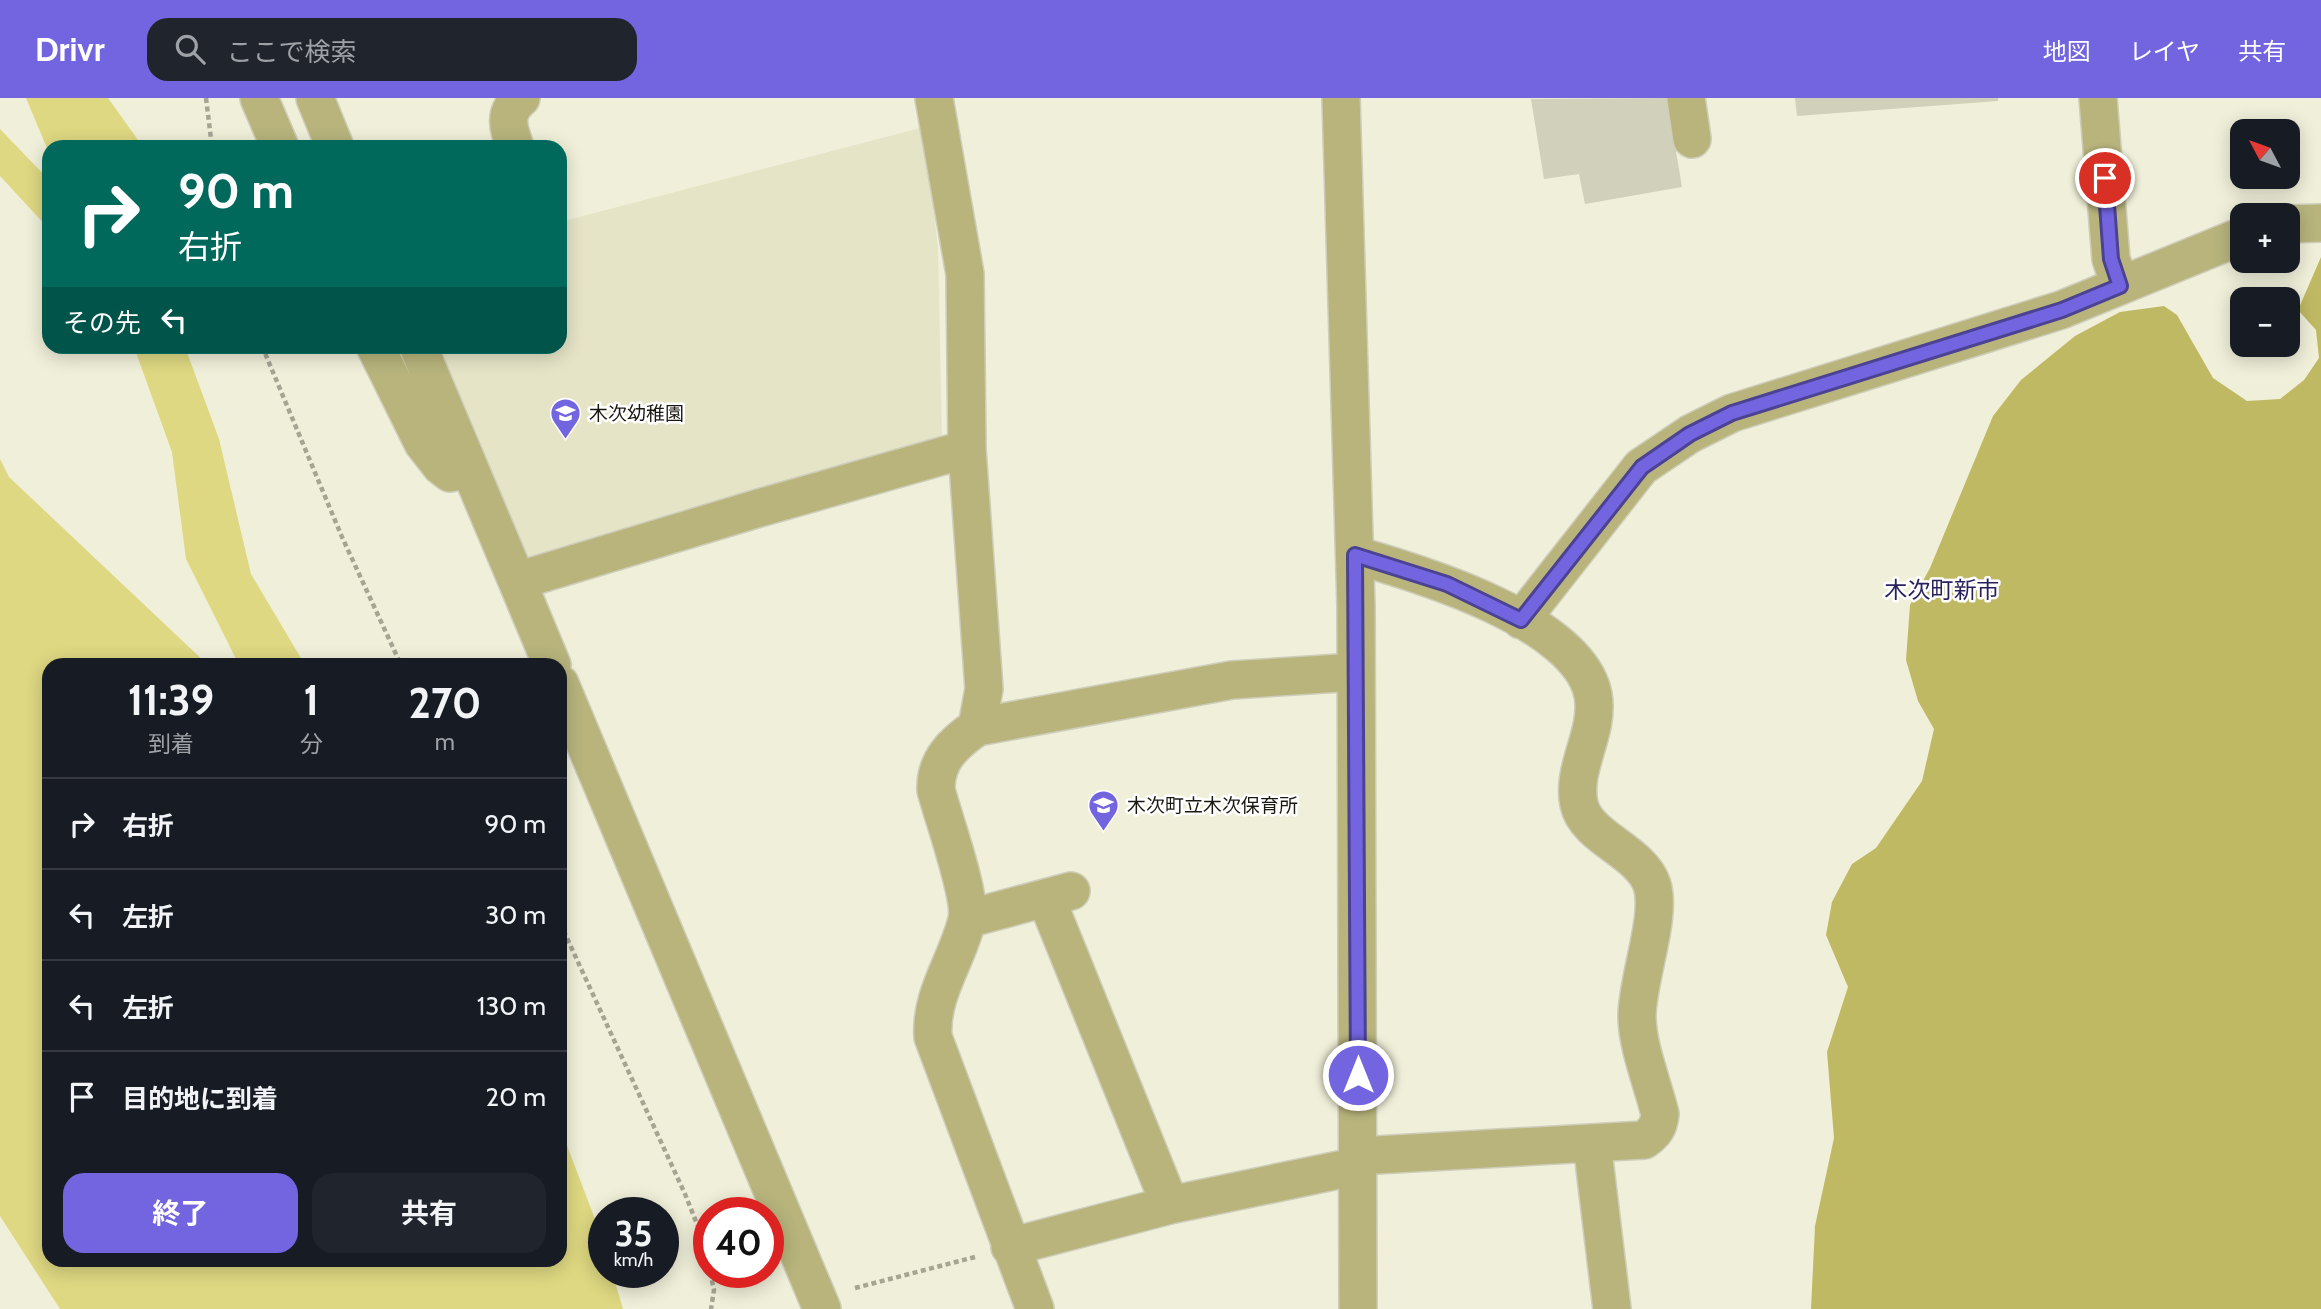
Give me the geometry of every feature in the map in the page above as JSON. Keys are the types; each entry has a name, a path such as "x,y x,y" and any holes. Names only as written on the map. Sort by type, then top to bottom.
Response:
{"street":[{"path":"259,98 277,140"},
{"path":"315,98 332,140"},
{"path":"513,140 507,124 508,115 521,98"},
{"path":"934,98 965,274 967,450 984,689 977,727"},
{"path":"1341,98 1355,555 1358,1309"},
{"path":"1686,98 1692,139"},
{"path":"2098,98 2111,259 2120,286"},
{"path":"2300,224 2321,223"},
{"path":"1521,620 1642,467 1690,434 1732,413 2062,310 2230,241"},
{"path":"379,354 431,456 450,472 468,469"},
{"path":"421,354 549,658"},
{"path":"517,581 759,508 967,450"},
{"path":"1010,1247 1170,1205 1358,1161 1644,1140 1653,1134 1659,1124 1660,1114 1637,1019 1637,998 1655,906 1653,888 1647,873 1590,824 1579,804 1578,786 1594,713 1593,693 1584,673 1572,654 1555,640 1521,620 1447,584 1355,555"},
{"path":"1035,1309 933,1037 932,1023 937,996 967,919 965,897 936,790 936,779 947,753 977,727 1231,680 1356,672"},
{"path":"567,701 819,1304"},
{"path":"967,919 1059,895 1170,1205"},
{"path":"1592,1143 1612,1309"}],"path":[{"path":"206,98 211,140"},
{"path":"265,354 347,548 398,658"},
{"path":"567,938 693,1214"},
{"path":"819,1304 1010,1247"},
{"path":"711,1309 714,1288"}],"shaded area":[{"path":"26,98 108,98 138,140 44,140"},
{"path":"924,127 938,248 942,438 537,559 520,556 428,354 567,354 567,220"},
{"path":"0,129 42,173 42,221 0,176"},
{"path":"2321,257 2321,1309 1811,1309 1815,1226 1834,1138 1827,1052 1848,987 1826,935 1832,902 1852,864 1876,848 1922,781 1934,729 1918,701 1906,660 1910,605 1930,568 1993,416 2021,380 2075,336 2120,312 2164,306 2177,315 2213,378 2247,401 2280,399 2304,380 2319,358 2316,330 2300,312 2300,305"},
{"path":"137,354 188,354 219,439 251,574 301,658 236,658 186,559 172,452"},
{"path":"0,459 9,477 201,658 42,658 42,1267 567,1267 567,1145 588,1201 588,1288 617,1288 623,1309 60,1309 0,1216"}],"building":[{"path":"1667,98 1682,187 1585,204 1579,174 1544,179 1531,99"},
{"path":"1795,98 1998,98 1998,101 1797,116"}],"place":[{"name":"木次幼稚園","path":"566,440"},
{"name":"木次町立木次保育所","path":"1104,832"}],"district":[{"name":"木次町新市","path":"1942,590"}],"route":[{"path":"1358,1075 1355,555 1447,584 1521,620 1642,467 1658,453 1690,434 1732,413 2062,310 2120,286 2111,259 2105,178"}]}
